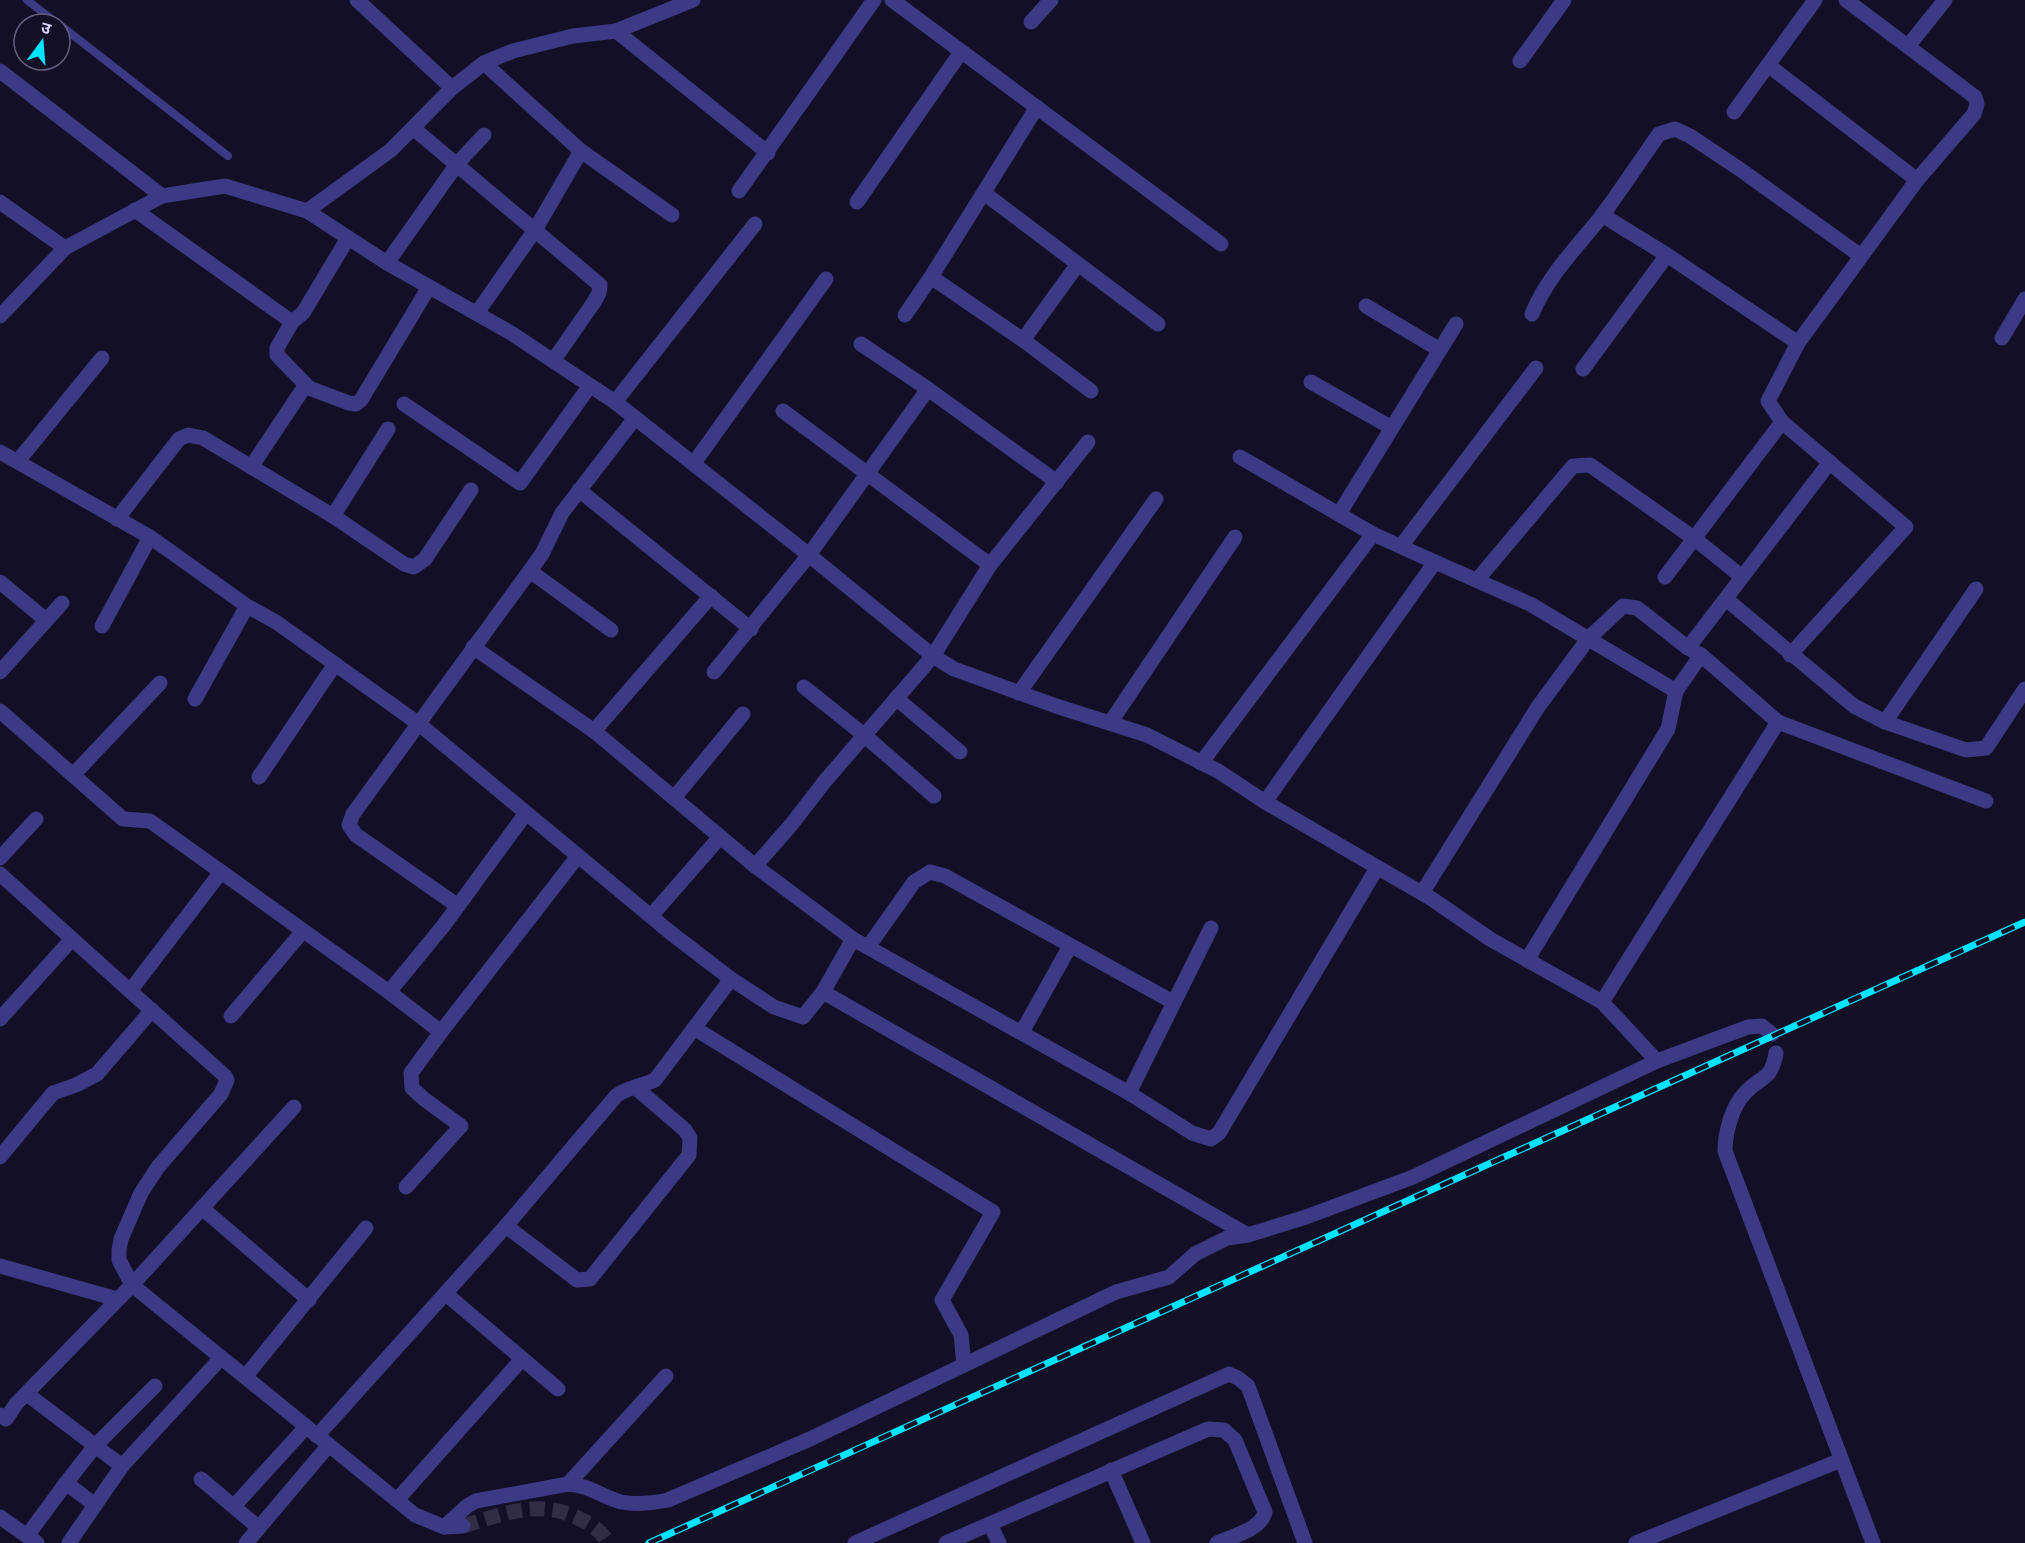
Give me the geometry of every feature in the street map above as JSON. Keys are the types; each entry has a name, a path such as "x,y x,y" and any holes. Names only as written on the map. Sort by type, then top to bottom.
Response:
{"street":[{"path":"357,0 452,88"},
{"path":"307,211 391,150 452,88 484,63 513,51 573,36 616,31 693,0"},
{"path":"739,191 874,0"},
{"path":"892,0 1221,244"},
{"path":"1031,22 1050,0"},
{"path":"1520,61 1564,0"},
{"path":"1734,112 1815,0"},
{"path":"1790,655 1906,527 1782,422 1768,401 1798,343 1917,180 1974,114 1977,104 1975,97 1846,0"},
{"path":"1908,46 1945,0"},
{"path":"616,31 768,153"},
{"path":"857,202 961,52"},
{"path":"484,63 581,151 672,215"},
{"path":"1768,65 1917,180"},
{"path":"0,71 162,196"},
{"path":"905,315 1037,107"},
{"path":"413,128 600,285 594,302 553,361"},
{"path":"1532,314 1539,297 1554,274 1602,215 1659,134 1675,129 1738,168 1861,256"},
{"path":"387,262 457,164 484,135"},
{"path":"477,313 536,230 581,151"},
{"path":"0,316 65,248 162,196 225,186 307,211 387,262 477,313 615,402 933,656 954,669 1019,693 1147,735 1201,763 1422,893 1490,939 1602,1002 1657,1061"},
{"path":"984,193 1158,324"},
{"path":"0,202 65,248"},
{"path":"135,210 292,322"},
{"path":"1602,215 1667,255 1798,343"},
{"path":"615,402 755,224"},
{"path":"348,238 303,313 292,322 277,348 277,355 309,388 350,403 356,404 361,400 429,287"},
{"path":"1583,369 1667,255"},
{"path":"1023,340 1078,264"},
{"path":"931,277 1023,340 1091,391"},
{"path":"694,464 826,279"},
{"path":"2001,338 2025,298"},
{"path":"1366,306 1440,350"},
{"path":"1339,514 1456,324"},
{"path":"861,344 1057,482"},
{"path":"18,461 102,358"},
{"path":"1401,546 1536,368"},
{"path":"1311,382 1392,428"},
{"path":"404,404 520,483 589,387"},
{"path":"251,467 298,394 303,389 309,388"},
{"path":"714,672 809,555 928,389"},
{"path":"783,411 990,566"},
{"path":"458,906 356,835 349,825 353,814 542,554 561,513 635,418"},
{"path":"1665,577 1782,422"},
{"path":"333,516 388,429"},
{"path":"117,519 179,439 188,435 203,438 333,516 404,564 414,567 425,559 471,490"},
{"path":"755,866 933,656 990,566 1088,442"},
{"path":"0,452 150,537 247,606 276,621 419,724 651,916 731,979 774,1006 803,1017 823,992 853,939"},
{"path":"1240,457 1373,534 1530,604 1676,691"},
{"path":"1527,960 1668,729 1676,691 1694,651 1726,599 1830,462"},
{"path":"1477,580 1573,466 1590,465 1695,538 1742,577"},
{"path":"579,490 750,629"},
{"path":"1019,693 1156,499"},
{"path":"1201,763 1373,534"},
{"path":"102,626 150,537"},
{"path":"1110,723 1235,537"},
{"path":"1265,802 1436,562"},
{"path":"530,571 611,630"},
{"path":"0,582 46,620"},
{"path":"1884,722 1976,588"},
{"path":"594,731 711,596"},
{"path":"1726,599 1790,655 1854,706 1884,722 1966,750 1986,748 2025,689"},
{"path":"0,672 62,603"},
{"path":"195,699 247,606"},
{"path":"1422,893 1538,707 1587,639 1623,606 1637,608 1694,651 1779,722 1986,801"},
{"path":"473,647 594,731 755,866 853,939 1129,1093 1192,1133 1211,1138 1219,1133 1377,868"},
{"path":"258,777 335,664"},
{"path":"74,775 160,683"},
{"path":"804,687 934,796"},
{"path":"896,698 960,752"},
{"path":"0,711 123,819 150,821 389,992 441,1032"},
{"path":"674,798 743,714"},
{"path":"1602,1002 1779,722"},
{"path":"389,992 458,906 526,813"},
{"path":"0,858 36,819"},
{"path":"651,916 720,837"},
{"path":"406,1187 461,1126 412,1088 411,1073 578,856"},
{"path":"130,991 221,872"},
{"path":"868,947 914,882 930,872 945,876 1173,1002"},
{"path":"0,874 227,1080 221,1094 158,1167 141,1193 121,1239 119,1250 119,1260 132,1285 415,1515 444,1527 463,1526"},
{"path":"1129,1093 1211,928"},
{"path":"231,1016 303,931"},
{"path":"0,1019 72,939"},
{"path":"1022,1032 1070,946"},
{"path":"234,1506 312,1431 446,1294 616,1096 627,1088 655,1080 731,979"},
{"path":"823,992 1248,1234"},
{"path":"0,1157 53,1094 97,1074 152,1010"},
{"path":"444,1527 476,1501 568,1484 580,1485 611,1498 631,1503 668,1500 810,1439 1116,1292 1168,1277 1195,1254 1227,1238 1306,1217 1413,1177 1657,1061 1748,1027 1762,1026 1772,1034"},
{"path":"694,1028 993,1212 942,1300 961,1335 964,1365"},
{"path":"1776,1053 1770,1073 1745,1092 1741,1099 1727,1126 1725,1151 1873,1543"},
{"path":"506,1226 577,1280 590,1279 689,1155 690,1138 685,1130 635,1087"},
{"path":"2,1421 132,1285 294,1107"},
{"path":"202,1208 309,1300"},
{"path":"245,1377 366,1228"},
{"path":"0,1266 117,1299"},
{"path":"446,1294 558,1389"},
{"path":"69,1543 122,1466 221,1358"},
{"path":"397,1500 522,1359"},
{"path":"855,1543 1229,1374 1248,1386 1305,1543"},
{"path":"568,1484 666,1376"},
{"path":"0,1517 32,1540 66,1483 95,1446 155,1386"},
{"path":"27,1394 122,1466"},
{"path":"946,1543 1208,1429 1224,1430 1235,1440 1265,1512 1263,1520 1256,1526 1217,1543"},
{"path":"246,1543 330,1445"},
{"path":"1636,1543 1841,1460"},
{"path":"1111,1470 1143,1543"},
{"path":"201,1479 260,1528"},
{"path":"66,1483 95,1505"},
{"path":"990,1524 999,1543"}],"lane":[{"path":"27,0 42,12"},
{"path":"72,35 228,156"}],"tunnel":[{"path":"463,1526 522,1510 550,1510 565,1513 589,1524 600,1532 608,1543"}],"railway":[{"path":"649,1543 2025,922"}]}
